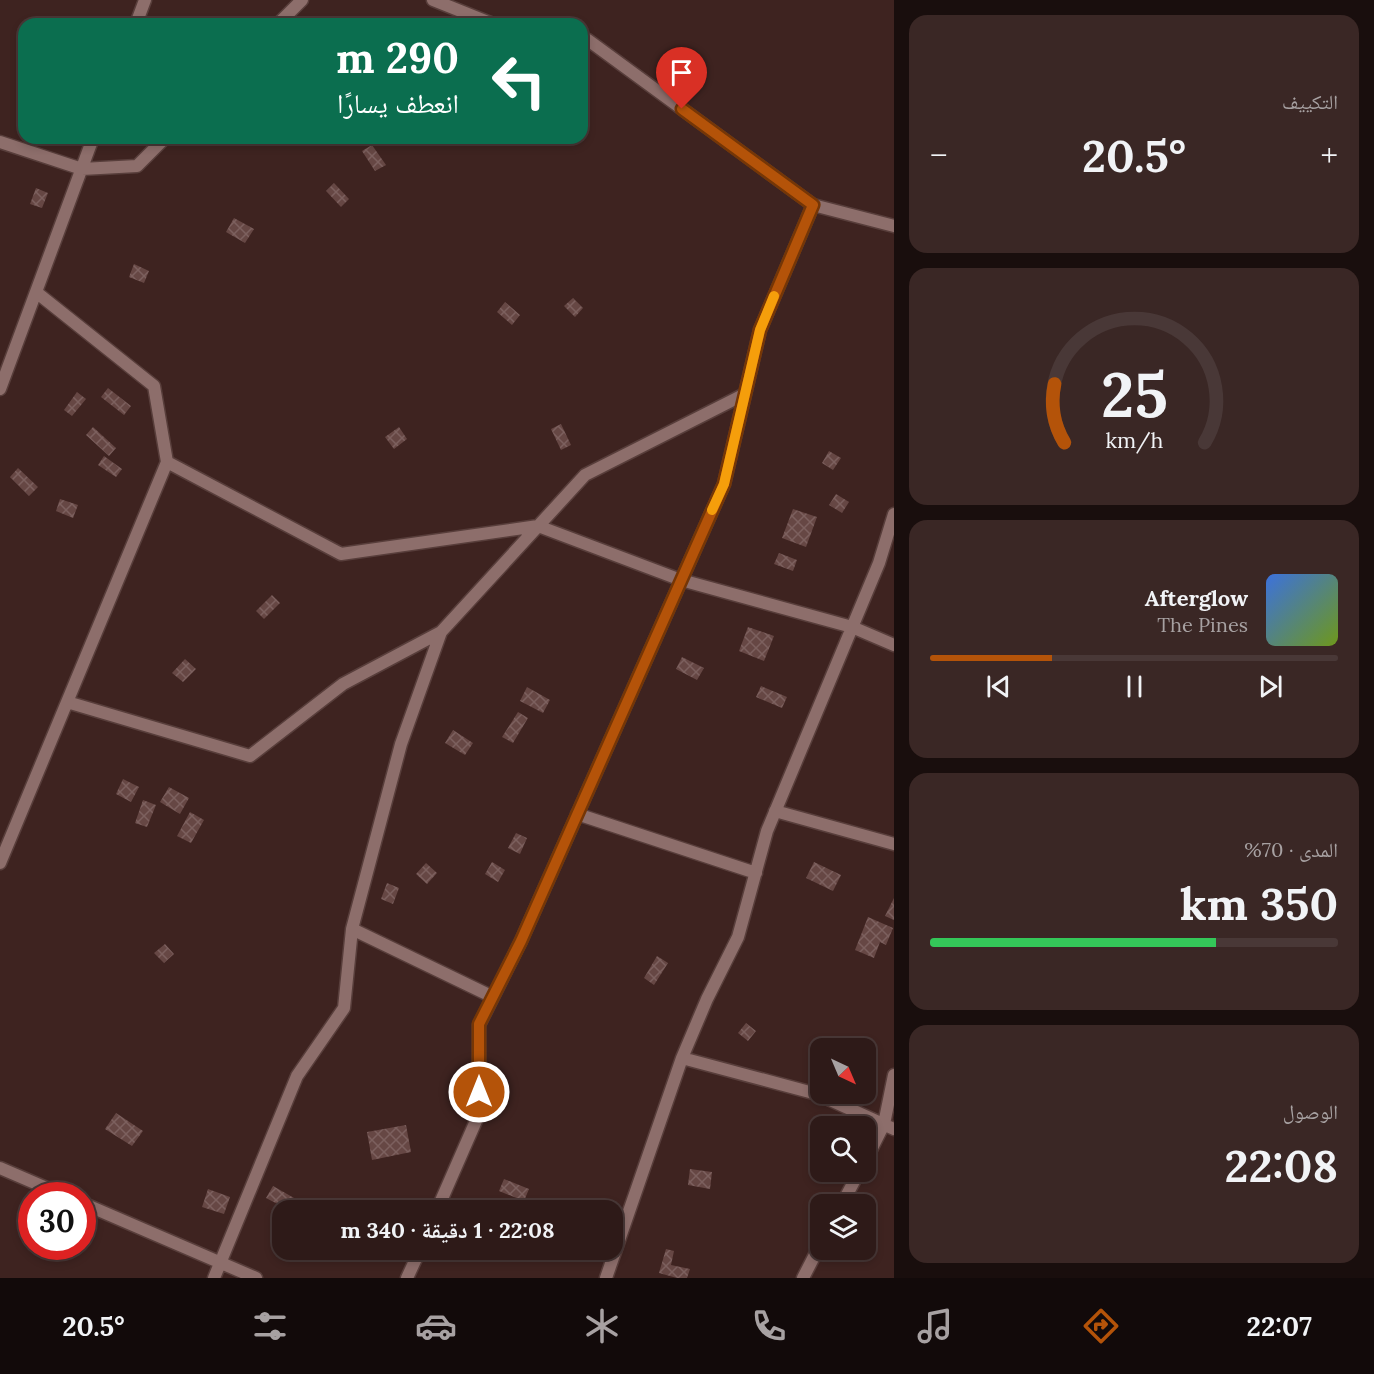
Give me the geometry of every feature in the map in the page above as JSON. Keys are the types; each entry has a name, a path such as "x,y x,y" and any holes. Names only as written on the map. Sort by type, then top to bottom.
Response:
{"street":[{"path":"138,18 145,0"},
{"path":"284,18 302,0"},
{"path":"433,0 478,18"},
{"path":"588,40 813,205 894,226"},
{"path":"0,142 82,169 137,166 159,144"},
{"path":"0,389 91,144"},
{"path":"441,1200 479,1114 479,1024 521,941 724,484 760,330 813,205"},
{"path":"0,862 167,462 154,386 36,292"},
{"path":"67,702 250,756 343,684 441,632 585,475 745,394"},
{"path":"167,462 340,554 538,526 681,580 852,627 894,645"},
{"path":"606,1278 682,1058 707,999 738,937 767,831 879,563 894,514"},
{"path":"214,1278 297,1076 344,1008 352,929 401,744 441,632"},
{"path":"776,811 894,844"},
{"path":"577,814 756,873"},
{"path":"352,929 494,997"},
{"path":"682,1058 817,1094 889,1126"},
{"path":"876,1145 889,1126 894,1075"},
{"path":"0,1168 32,1182"},
{"path":"96,1209 256,1278"},
{"path":"407,1278 415,1260"},
{"path":"803,1278 812,1260"}],"building":[{"path":"372,145 386,165 375,171 362,151"},
{"path":"334,183 349,199 341,207 326,191"},
{"path":"36,188 48,193 42,208 30,204"},
{"path":"234,218 254,229 245,243 226,232"},
{"path":"134,264 149,271 144,283 129,277"},
{"path":"573,298 583,308 575,317 564,306"},
{"path":"505,302 520,315 512,325 497,312"},
{"path":"108,388 131,406 124,415 101,397"},
{"path":"77,392 86,399 72,416 64,410"},
{"path":"561,424 571,445 561,450 551,429"},
{"path":"93,427 116,448 109,456 86,435"},
{"path":"399,427 407,439 394,449 385,437"},
{"path":"829,451 841,458 833,470 822,463"},
{"path":"104,456 122,469 116,477 98,465"},
{"path":"18,468 38,487 29,496 10,477"},
{"path":"836,494 849,502 842,513 829,505"},
{"path":"60,499 78,505 73,518 56,511"},
{"path":"793,509 817,517 806,547 782,538"},
{"path":"779,553 797,560 793,571 774,564"},
{"path":"272,595 280,603 264,619 256,611"},
{"path":"748,627 774,636 764,661 739,651"},
{"path":"682,657 704,668 697,680 676,669"},
{"path":"185,659 196,669 183,682 172,673"},
{"path":"761,686 787,697 782,708 756,697"},
{"path":"527,687 550,700 543,713 520,701"},
{"path":"518,712 528,718 513,743 502,737"},
{"path":"453,730 473,743 465,755 445,743"},
{"path":"123,779 139,787 131,802 116,794"},
{"path":"169,787 189,798 180,814 160,802"},
{"path":"143,800 156,805 147,827 135,823"},
{"path":"190,812 204,820 191,843 177,836"},
{"path":"516,833 527,838 520,854 508,848"},
{"path":"492,862 505,870 498,882 485,874"},
{"path":"814,862 841,875 833,891 806,878"},
{"path":"426,863 437,873 427,884 416,874"},
{"path":"387,883 399,888 393,904 381,899"},
{"path":"894,898 894,920 885,916"},
{"path":"868,917 893,928 886,945 880,942 874,958 855,950"},
{"path":"165,944 174,954 164,963 154,953"},
{"path":"657,956 668,963 654,985 644,978"},
{"path":"746,1023 756,1031 748,1041 738,1033"},
{"path":"116,1113 143,1131 132,1146 105,1129"},
{"path":"406,1125 411,1152 372,1160 367,1132"},
{"path":"690,1169 712,1172 710,1189 688,1185"},
{"path":"504,1179 529,1189 524,1200 499,1191"},
{"path":"273,1186 298,1200 272,1201 266,1198"},
{"path":"208,1189 230,1197 224,1214 202,1207"},
{"path":"666,1249 674,1251 671,1265 690,1269 687,1278 659,1273"}],"slow traffic":[{"path":"712,510 724,484 760,330 774,296"}],"route":[{"path":"479,1092 479,1024 521,941 724,484 760,330 813,205 682,109"}]}
